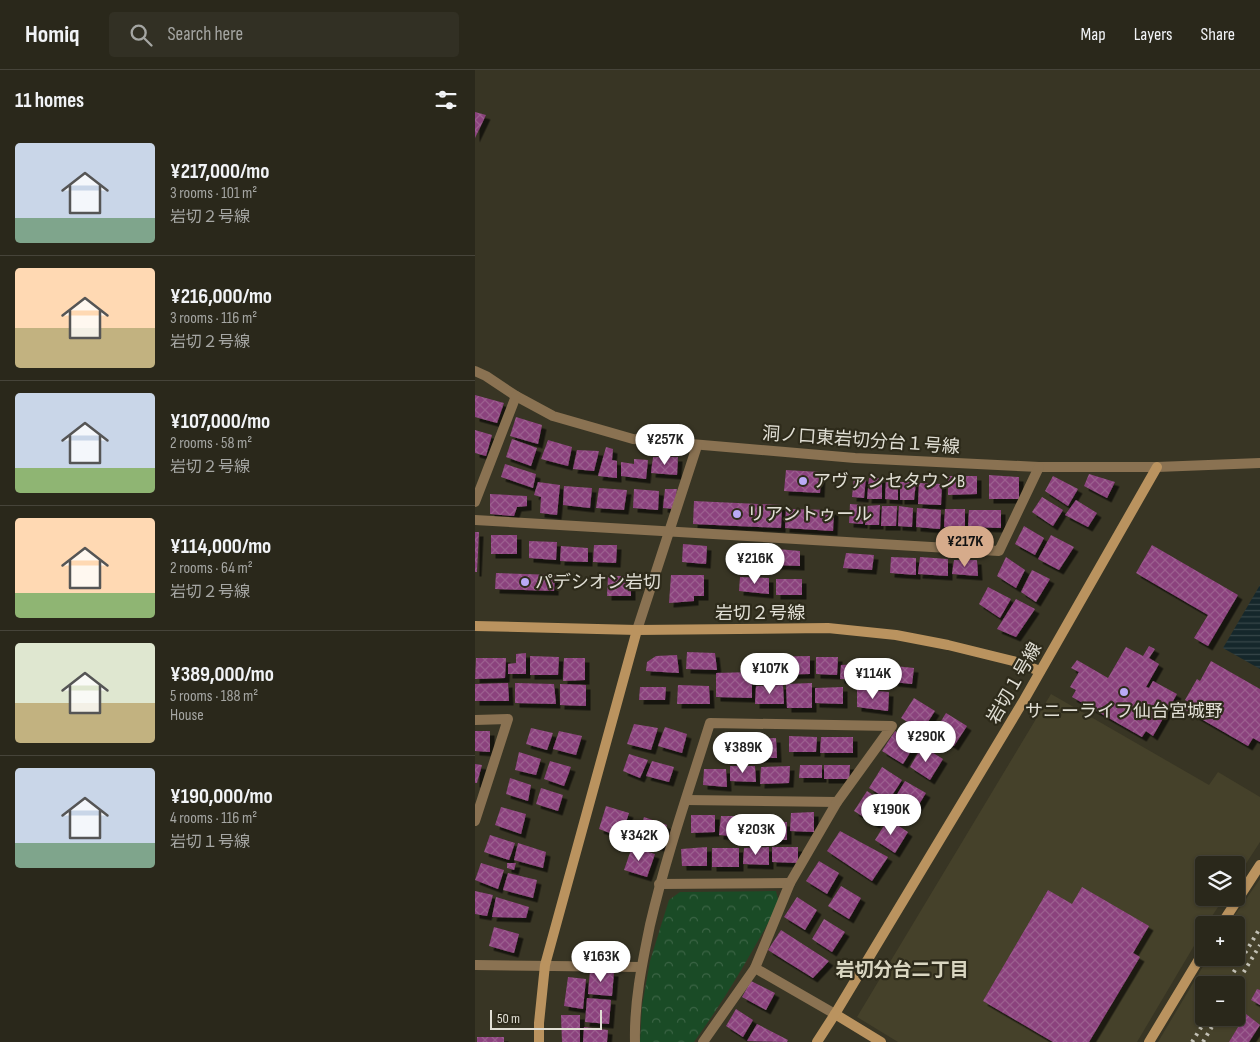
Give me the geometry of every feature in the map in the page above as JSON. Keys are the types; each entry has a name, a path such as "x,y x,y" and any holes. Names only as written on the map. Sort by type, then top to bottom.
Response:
{"street":[{"name":"洞ノ口東岩切分台１号線","path":"475,371 553,416 633,439 697,446 855,458 1039,467 1157,467 1260,463"},
{"path":"475,502 516,396"},
{"path":"539,1042 545,965 637,630 697,446"},
{"path":"475,520 999,551 1039,467"},
{"name":"岩切１号線","path":"817,1042 1040,671 1157,467"},
{"name":"岩切２号線","path":"475,626 637,630 828,628 896,634 1013,661 1040,671"},
{"path":"475,720 508,719 475,821"},
{"path":"635,1042 635,1017 641,967 659,884 710,723 892,726 837,802 790,884 755,968 703,1042"},
{"path":"686,800 837,802"},
{"path":"1227,916 1260,865"},
{"path":"659,884 790,884"},
{"path":"475,965 641,967"},
{"path":"1149,1042 1195,966"},
{"path":"755,968 881,1042"}],"shaded area":[{"path":"1260,585 1260,669 1223,648"},
{"path":"1051,694 1209,785 1218,772 1260,797 1260,842 1245,865 1245,856 1195,856 1195,906 1219,906 1212,916 1195,916 1195,944 1137,1042 898,1042 857,1017"},
{"path":"1260,879 1260,1042 1158,1042 1195,980 1195,1026 1245,1026 1245,976 1197,976 1203,966 1245,966 1245,916 1234,916 1241,906 1245,906 1245,901"}],"green space":[{"path":"776,891 779,903 739,974 694,1042 640,1042 642,1006 650,961 669,900 680,892"}],"building":[{"path":"475,112 486,115 475,138"},
{"path":"475,395 504,403 497,423 475,417"},
{"path":"516,417 542,425 538,444 510,436"},
{"path":"475,430 492,435 486,456 475,453"},
{"path":"512,439 537,448 531,466 506,457"},
{"path":"548,440 572,447 568,466 541,459"},
{"path":"606,447 613,449 612,460 617,461 617,478 598,476"},
{"path":"577,450 599,451 594,471 573,469"},
{"path":"653,457 678,457 677,475 651,473"},
{"path":"634,459 648,460 646,479 621,476 621,462 634,464"},
{"path":"505,464 536,474 533,488 501,477"},
{"name":"アヴァンセタウンB","path":"786,470 821,472 820,493 784,491"},
{"path":"1089,474 1115,482 1107,498 1084,486"},
{"path":"989,475 1019,477 1019,499 989,499"},
{"path":"948,476 977,476 977,494 948,495"},
{"path":"1053,476 1078,489 1068,506 1045,491"},
{"path":"854,477 866,477 864,498 852,497"},
{"path":"869,478 882,478 882,499 867,499"},
{"path":"886,479 898,479 898,500 885,499"},
{"path":"538,482 560,485 557,515 540,513 541,497 534,495"},
{"path":"900,482 916,482 914,500 900,500"},
{"path":"919,483 942,484 941,505 918,504"},
{"path":"564,486 592,488 590,508 563,505"},
{"path":"599,488 627,490 624,510 596,508"},
{"path":"634,489 659,491 658,510 633,508"},
{"path":"665,489 677,489 674,509 663,508"},
{"path":"490,494 527,496 527,506 517,507 514,516 490,514"},
{"path":"1042,497 1063,510 1053,526 1032,512"},
{"path":"1076,500 1097,513 1088,527 1065,515"},
{"name":"リアントゥール","path":"694,501 782,505 781,528 693,524"},
{"path":"850,504 864,505 863,524 849,523"},
{"path":"880,505 879,525 865,525 867,506"},
{"path":"882,506 897,506 896,526 881,526"},
{"path":"899,506 913,508 912,527 898,526"},
{"path":"917,508 941,510 940,529 916,527"},
{"path":"786,509 834,510 833,531 785,528"},
{"path":"945,509 965,509 965,528 944,527"},
{"path":"969,510 1001,510 1001,528 968,527"},
{"path":"1024,526 1044,538 1035,555 1015,544"},
{"path":"475,532 479,532 477,572 475,572"},
{"path":"491,535 517,535 517,554 491,554"},
{"path":"1051,535 1074,547 1059,570 1038,559"},
{"path":"529,541 557,542 556,560 529,558"},
{"path":"683,544 707,546 706,564 682,562"},
{"path":"594,545 617,545 616,563 593,562"},
{"path":"1152,545 1238,595 1208,646 1194,638 1208,615 1136,573"},
{"path":"561,546 588,548 588,562 560,561"},
{"path":"777,549 800,551 800,566 774,565"},
{"path":"745,550 768,551 768,568 743,566"},
{"path":"846,553 874,555 872,570 843,568"},
{"path":"891,557 916,558 916,575 890,573"},
{"path":"920,557 948,559 948,576 918,574"},
{"path":"1006,557 1025,570 1016,588 997,576"},
{"path":"954,560 977,560 978,576 952,574"},
{"path":"1032,570 1050,579 1036,602 1021,592"},
{"name":"パデシオン岩切","path":"496,573 555,575 554,591 495,589"},
{"path":"671,575 704,575 704,596 694,596 694,601 669,603"},
{"path":"608,576 631,576 631,596 607,596"},
{"path":"740,577 769,578 769,594 739,591"},
{"path":"776,579 802,579 802,595 776,595"},
{"path":"988,587 1011,599 1000,618 979,604"},
{"path":"1016,599 1035,609 1016,637 997,629"},
{"name":"サニーライフ仙台宮城野","path":"1149,646 1155,649 1149,658 1159,664 1146,687 1149,688 1153,681 1177,694 1153,736 1146,731 1142,737 1072,697 1076,690 1070,687 1079,672 1071,668 1077,660 1108,678 1126,647 1143,656"},
{"path":"687,652 715,653 717,670 686,669"},
{"path":"526,653 526,674 508,674 508,664 516,663 516,654"},
{"path":"677,655 679,673 646,671 647,662 656,656"},
{"path":"530,656 559,657 558,675 530,675"},
{"path":"810,656 810,674 757,675 756,657"},
{"path":"816,657 838,657 837,675 816,674"},
{"path":"476,658 506,658 505,678 475,679"},
{"path":"564,658 585,658 585,680 563,681"},
{"path":"1211,661 1260,689 1260,742 1253,738 1248,746 1184,709 1189,702 1185,700 1197,679 1200,681"},
{"path":"862,664 863,680 840,679 841,665"},
{"path":"865,666 888,666 887,681 866,680"},
{"path":"895,666 914,668 912,684 893,682"},
{"path":"752,672 752,698 716,697 716,673"},
{"path":"508,683 509,701 475,701 475,684"},
{"path":"515,683 554,684 556,704 515,703"},
{"path":"812,683 812,708 787,708 786,684"},
{"path":"560,684 586,685 586,706 560,705"},
{"path":"678,685 709,686 710,704 677,704"},
{"path":"783,685 784,704 755,704 756,686"},
{"path":"640,687 666,687 665,700 639,700"},
{"path":"843,687 843,704 815,703 815,688"},
{"path":"857,689 889,692 888,711 857,707"},
{"path":"914,698 935,711 922,731 901,718"},
{"path":"946,713 967,726 954,746 933,734"},
{"path":"634,724 658,728 651,750 627,744"},
{"path":"665,727 687,734 682,753 658,746"},
{"path":"531,728 553,733 547,750 526,744"},
{"path":"475,731 490,731 490,752 475,751"},
{"path":"559,731 582,736 576,755 553,749"},
{"path":"895,731 916,743 903,764 882,751"},
{"path":"737,734 737,750 718,751 719,735"},
{"path":"789,736 817,737 816,752 789,752"},
{"path":"821,737 853,737 853,753 820,753"},
{"path":"776,738 777,758 740,758 740,739"},
{"path":"922,746 943,759 930,780 910,767"},
{"path":"519,752 541,759 536,775 515,770"},
{"path":"629,754 648,760 640,778 623,771"},
{"path":"550,761 571,767 564,786 544,779"},
{"path":"652,761 674,767 669,782 646,776"},
{"path":"475,764 482,765 477,783 475,783"},
{"path":"800,765 822,765 822,778 799,778"},
{"path":"824,765 850,765 849,779 824,779"},
{"path":"730,766 755,766 756,782 730,781"},
{"path":"790,766 789,783 760,784 761,767"},
{"path":"882,767 902,780 889,800 869,788"},
{"path":"704,769 726,769 727,787 703,785"},
{"path":"510,778 531,785 528,801 506,794"},
{"path":"905,781 926,793 913,814 893,801"},
{"path":"541,788 563,795 558,811 536,804"},
{"path":"867,791 887,804 875,824 854,811"},
{"path":"606,806 629,813 621,837 599,829"},
{"path":"501,807 526,814 521,834 495,825"},
{"path":"814,812 814,832 790,831 791,813"},
{"path":"691,815 715,815 715,832 691,833"},
{"path":"721,816 744,816 744,837 719,835"},
{"path":"644,817 667,825 660,847 637,840"},
{"path":"888,819 908,832 895,853 875,840"},
{"path":"787,822 787,840 749,840 749,823"},
{"path":"840,831 888,857 872,881 827,851"},
{"path":"490,835 515,843 509,860 484,852"},
{"path":"518,843 546,852 543,868 514,860"},
{"path":"632,847 655,854 647,877 624,870"},
{"path":"707,847 707,866 682,866 681,849"},
{"path":"769,847 769,865 743,864 744,848"},
{"path":"772,847 798,847 798,863 772,862"},
{"path":"712,848 739,848 739,867 712,867"},
{"path":"819,861 839,873 827,894 806,881"},
{"path":"481,863 504,870 498,889 475,880"},
{"path":"507,863 516,863 514,870 507,868"},
{"path":"508,873 537,880 533,898 503,890"},
{"path":"841,886 861,898 849,919 828,906"},
{"path":"1082,887 1149,926 1133,953 1140,957 1089,1042 1053,1042 983,1001 1048,890 1072,904"},
{"path":"475,891 493,895 487,916 475,914"},
{"path":"496,897 529,907 526,918 492,917"},
{"path":"797,897 817,910 805,930 784,917"},
{"path":"824,919 845,932 832,952 812,939"},
{"path":"494,927 519,934 514,953 489,946"},
{"path":"781,930 829,961 813,978 768,950"},
{"path":"590,970 614,972 612,996 588,994"},
{"path":"568,977 586,979 583,1009 564,1006"},
{"path":"751,981 775,993 766,1010 742,997"},
{"path":"1257,989 1260,990 1260,1005 1251,1000"},
{"path":"587,998 611,1000 609,1024 585,1022"},
{"path":"736,1009 753,1020 743,1037 726,1026"},
{"path":"1246,1014 1260,1025 1249,1042 1229,1042 1239,1026 1245,1026"},
{"path":"561,1015 580,1015 580,1042 562,1042"},
{"path":"757,1024 788,1040 787,1042 747,1041"},
{"path":"584,1027 608,1030 607,1042 583,1042"},
{"path":"477,1037 504,1037 504,1042 477,1042"}],"railway":[{"path":"1231,976 1260,928"},
{"path":"1241,976 1260,945"},
{"path":"1192,1042 1202,1026"},
{"path":"1203,1042 1212,1026"}],"place":[{"name":"アヴァンセタウンB","path":"803,481"},
{"name":"リアントゥール","path":"737,514"},
{"name":"パデシオン岩切","path":"525,582"},
{"name":"サニーライフ仙台宮城野","path":"1124,692"}],"district":[{"name":"岩切分台二丁目","path":"902,969"}]}
